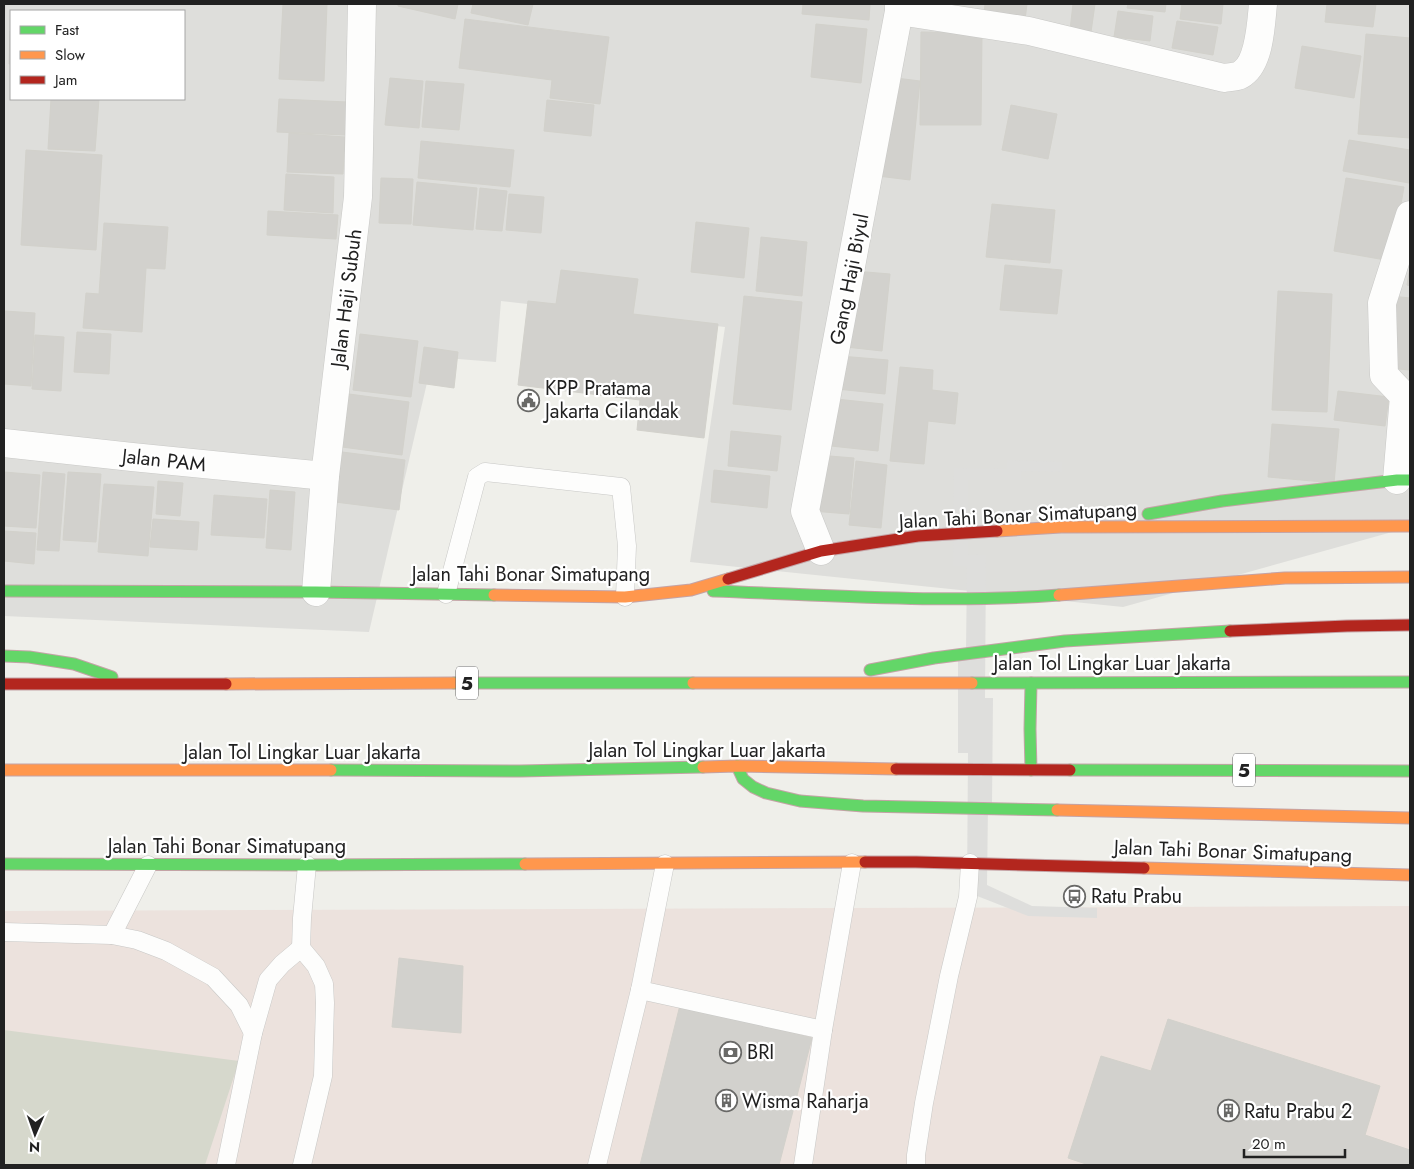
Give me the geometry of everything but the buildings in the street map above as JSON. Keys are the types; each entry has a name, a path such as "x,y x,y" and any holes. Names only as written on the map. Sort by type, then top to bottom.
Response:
{"highway":[{"path":"1075,527 1222,500 1404,480"},
{"name":"Jalan Tahi Bonar Simatupang","path":"4,591 316,592 625,597 691,590 821,551 918,536 1075,527 1410,526"},
{"path":"691,590 916,598 1014,599 1285,578 1410,577"},
{"path":"799,682 934,658 1065,641 1208,632 1410,625"},
{"path":"4,656 29,657 74,664 134,684"},
{"name":"Jalan Tol Lingkar Luar Jakarta","path":"4,684 1410,682"},
{"path":"1031,683 1031,770"},
{"path":"737,766 744,781 766,794 794,799 863,806 1410,818"},
{"name":"Jalan Tol Lingkar Luar Jakarta","path":"4,770 520,771 737,766 984,770 1410,771"},
{"path":"4,774 22,770"},
{"name":"Jalan Tahi Bonar Simatupang","path":"4,864 970,863 1410,875"}],"street":[{"name":"Jalan Haji Subuh","path":"316,592 325,476 358,197 362,4"},
{"path":"899,7 1028,30 1224,78 1242,74 1252,62 1258,47 1263,4"},
{"name":"Gang Haji Biyul","path":"821,551 805,511 899,7"},
{"path":"1404,480 1407,395 1384,375 1382,303 1410,215"},
{"name":"Jalan PAM","path":"4,443 325,476"}],"lane":[{"path":"446,594 477,477 485,472 620,487 628,546 625,597"},
{"path":"803,1165 823,1030 852,863"},
{"path":"916,1165 924,1103 949,976 968,897 970,863"},
{"path":"597,1165 640,990 665,864"},
{"path":"112,934 148,865"},
{"path":"302,1165 323,1076 325,1003 324,984 316,966 301,948 307,865"},
{"path":"4,932 112,934 137,940 166,951 213,977 239,1005 253,1033"},
{"path":"226,1165 253,1033 268,980 282,964 301,948"},
{"path":"640,990 823,1030"}],"shaded area":[{"path":"4,4 1410,4 1410,527 1123,607 690,562 725,327 501,301 496,362 433,357 369,632 4,616"},
{"path":"1410,906 1410,1165 4,1165 4,911"},
{"path":"4,1030 239,1061 205,1165 4,1165"}],"pier":[{"path":"1007,460 1062,462 1062,472 1022,471 1021,480 968,480 968,554 986,555 985,698 993,698 992,804 988,805 987,885 1032,906 1097,908 1097,918 1028,916 967,892 968,753 958,753 958,652 966,651 967,566 953,566 954,468 1007,469"}],"traffic: fast":[{"path":"1148,514 1222,501 1410,480"},
{"path":"4,591 316,592 494,595"},
{"path":"713,591 929,599 1016,598 1059,595"},
{"path":"870,670 934,658 1065,641 1230,631"},
{"path":"4,656 29,657 74,664 112,677"},
{"path":"972,683 1410,682"},
{"path":"454,683 693,683"},
{"path":"1031,683 1031,770"},
{"path":"737,766 743,779 753,787 766,793 800,801 863,806 1057,810"},
{"path":"331,770 520,771 703,767"},
{"path":"1070,770 1410,771"},
{"path":"4,864 525,864"}],"traffic: slow":[{"path":"997,531 1061,527 1410,526"},
{"path":"1059,595 1285,578 1410,577"},
{"path":"494,595 625,597 691,590 728,579"},
{"path":"226,684 454,683"},
{"path":"693,683 972,683"},
{"path":"703,767 896,769"},
{"path":"4,770 331,770"},
{"path":"1057,810 1410,818"},
{"path":"525,864 865,862"},
{"path":"1144,868 1410,875"}],"traffic: jam":[{"path":"728,579 821,551 918,536 997,531"},
{"path":"1230,631 1410,625"},
{"path":"4,684 226,684"},
{"path":"896,769 1070,770"},
{"path":"865,862 1144,868"}],"place":[{"name":"KPP Pratama Jakarta Cilandak","path":"529,400"},
{"name":"Ratu Prabu","path":"1075,896"},
{"name":"BRI","path":"731,1052"},
{"name":"Wisma Raharja","path":"726,1101"},
{"name":"Ratu Prabu 2","path":"1228,1111"}]}
